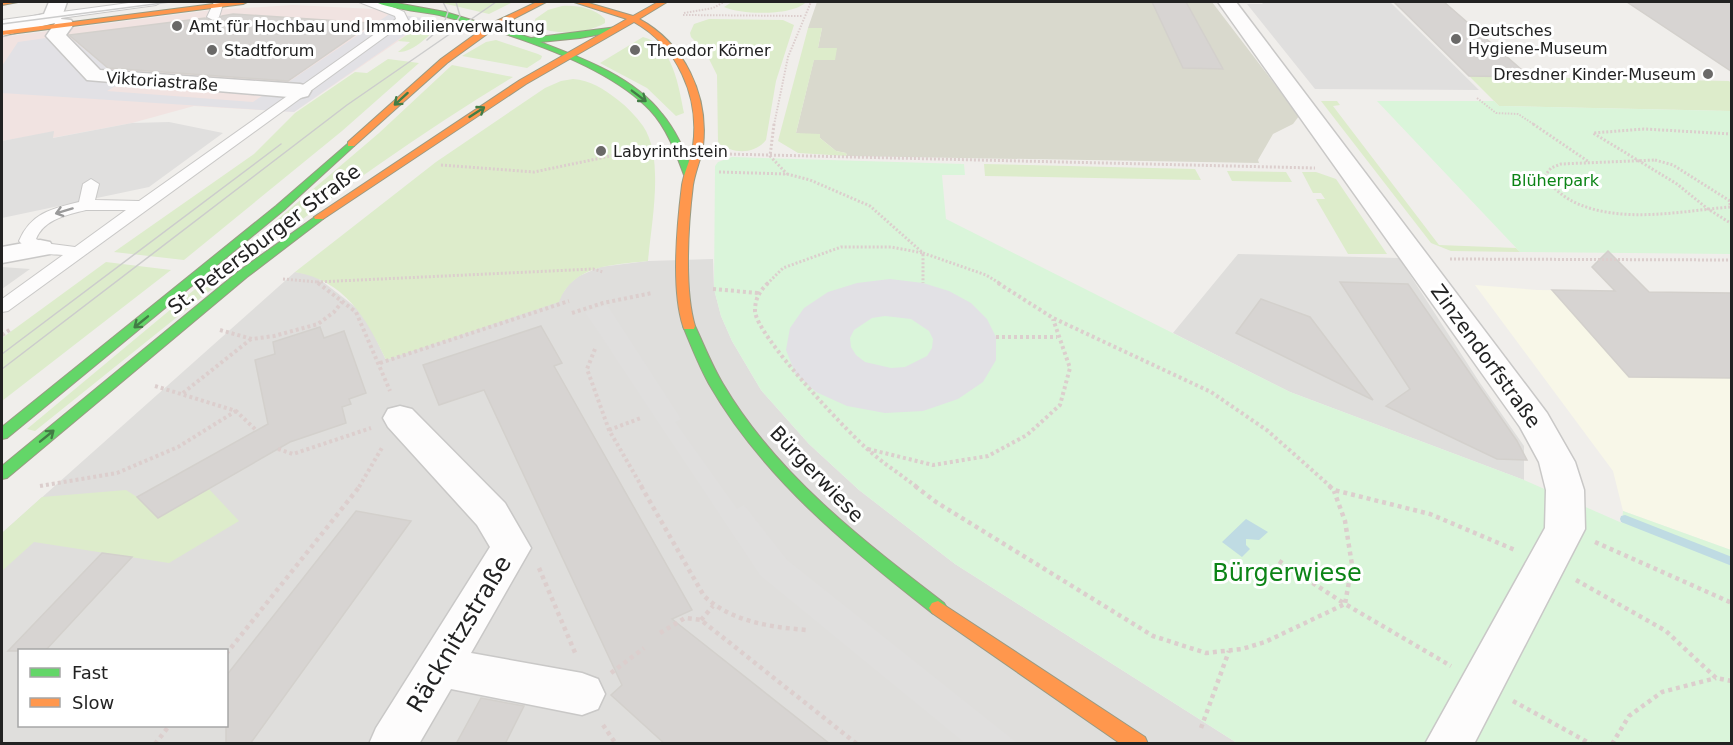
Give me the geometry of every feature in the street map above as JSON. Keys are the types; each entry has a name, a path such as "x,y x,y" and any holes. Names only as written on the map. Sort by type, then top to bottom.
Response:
{"main road":[{"path":"2,3 14,2"},
{"path":"59,14 152,7 215,10 243,2"},
{"name":"Bürgerwiese","path":"380,2 428,7 491,27 566,56 619,82 646,101 666,123 689,175"},
{"name":"St. Petersburger Straße","path":"2,434 280,208 441,63 491,27 542,2"},
{"name":"Bürgerwiese","path":"578,2 634,18 658,31 673,44 687,68 697,110 698,137 698,149 689,175 683,291 687,322 699,352 728,402 770,459 824,514 922,596 1138,744"},
{"path":"634,18 663,2"},
{"name":"St. Petersburger Straße","path":"5,468 243,274 331,208 566,56 634,18"},
{"path":"525,40 580,36 614,29"}],"street":[{"name":"Zinzendorfstraße","path":"1227,2 1541,432 1557,462 1565,490 1555,546 1449,744"},
{"path":"2,31 59,14"},
{"name":"Viktoriastraße","path":"59,14 56,36 94,76 300,91"},
{"path":"2,255 40,248"},
{"name":"Räcknitzstraße","path":"393,744 511,548 491,514 400,418"},
{"path":"439,667 582,694"}],"lane":[{"path":"2,307 402,20 400,14 364,2"},
{"path":"2,23 59,14 152,7"},
{"path":"86,205 91,184"},
{"path":"78,252 40,248 27,241 33,227 56,213 86,205 142,206"}],"path":[{"path":"724,2 712,8 683,14 803,16"},
{"path":"770,156 781,81 803,16 811,2"},
{"path":"1477,98 1496,112 1518,114 1590,163"},
{"path":"1731,134 1644,129 1593,133 1677,184 1731,224"},
{"path":"440,165 534,172 653,147"},
{"path":"724,154 1350,169"},
{"path":"770,156 787,174"},
{"path":"1655,160 1673,165 1731,201 1730,207 1622,213 1601,211 1574,202 1543,178 1551,168 1561,164 1636,161 1655,160"},
{"path":"713,172 787,174 810,180 870,206 923,253 923,283"},
{"path":"841,247 891,247 923,253 986,275 1053,318 1211,392 1268,431 1334,490 1346,521 1352,565 1346,604 1265,642 1229,651 1206,653 1153,636 936,502 866,448 795,373 767,335 755,313 758,293 783,268 841,247"},
{"path":"1415,258 1731,260"},
{"path":"279,279 317,282 593,269 603,272"},
{"path":"317,282 356,312 380,363 400,418"},
{"path":"572,313 618,299 651,293 712,289 758,293"},
{"path":"380,363 569,301"},
{"path":"218,329 252,339 274,336 318,324 334,312 342,302"},
{"path":"866,448 933,465 987,456 1027,435 1060,405 1070,368 1053,318"},
{"path":"996,337 1058,337"},
{"path":"183,393 252,339"},
{"path":"595,349 587,369 609,430 698,586 713,606 771,628 807,630"},
{"path":"151,384 236,411 257,431"},
{"path":"33,487 117,473 178,447 236,411"},
{"path":"278,449 293,454 400,418"},
{"path":"228,652 355,495 400,418"},
{"path":"609,430 640,418"},
{"path":"1334,490 1555,546 1731,603"},
{"path":"1555,546 1666,631 1716,678"},
{"path":"511,548 538,565 576,652 582,694 616,744"},
{"path":"1279,561 1346,604 1482,684 1592,744"},
{"path":"701,620 713,606"},
{"path":"660,633 686,618 701,620 857,744"},
{"path":"1201,728 1229,651"},
{"path":"1612,744 1629,716 1662,692 1716,678 1731,681"},
{"path":"155,744 169,727"}],"shaded area":[{"path":"817,2 1212,2 1299,116 1293,124 1273,134 1258,160 1259,163 847,156 846,153 836,151 820,138 796,133 814,59 837,49 818,48 822,28 808,28"},
{"path":"1261,2 1390,2 1479,90 1315,89 1247,4 1263,4"},
{"path":"293,5 374,9 428,21 294,112 194,106 132,123 52,138 53,132 2,141 2,37 212,10"},
{"path":"391,13 428,19 294,112 2,93 2,66 18,42 67,35 110,70 284,85","holes":["121,83 265,94 253,102 107,91"]},
{"path":"169,122 223,133 149,187 2,218 2,141 54,131 53,138 132,123"},
{"path":"1238,254 1399,258 1524,446 1524,480 1290,392 1173,333"},
{"path":"713,259 714,289 721,316 732,341 761,390 809,444 859,490 955,564 1237,743 2,743 2,533 295,272 314,275 358,309 369,324 386,360 562,294 579,276 600,267 648,261"},
{"path":"2,267 30,269 2,289"},
{"path":"890,279 923,283 949,291 971,303 987,319 996,337 996,360 983,382 958,399 923,411 885,413 847,406 816,392 795,373 786,350 790,328 804,308 828,292 857,283","holes":["885,316 911,319 929,331 933,339 932,348 927,356 905,367 891,368 865,362 856,355 851,347 850,338 854,330 872,318"]},
{"path":"1475,285 1537,290 1614,291 1610,286 1644,286 1649,292 1731,293 1731,550 1623,511 1613,471"},
{"path":"607,305 681,419 675,422 737,509 744,505 787,560 1017,743 965,743 760,575 585,312"}],"green space":[{"path":"438,2 513,2 489,14"},
{"path":"732,2 806,2 790,10 754,13 724,7"},
{"path":"562,6 591,10 601,15 605,23 597,27 571,32 545,30 537,27 535,19 548,10"},
{"path":"430,19 441,23 416,46 398,52 410,42 398,41"},
{"path":"709,19 783,20 794,25 776,81 766,140 756,148 737,151 718,143 717,75 706,53 690,33 694,24"},
{"path":"808,28 822,28 818,48 837,48 835,60 814,60 796,133 820,134 820,138 836,151 846,153 847,156 798,153 778,141"},
{"path":"643,37 653,41 668,58 677,80 684,113 676,116 647,88 600,63"},
{"path":"496,40 538,54 542,56 541,59 527,68 462,56 486,42"},
{"path":"388,59 419,63 342,131 184,260 114,252 254,154 295,113 355,72 367,73"},
{"path":"452,65 513,77 373,169 237,268 224,265 379,133"},
{"path":"1469,76 1729,81 1731,83 1731,111 1499,106"},
{"path":"573,79 597,86 618,100 643,126 650,139 655,192 648,261 609,266 584,273 565,289 559,302 386,360 370,329 352,303 328,284 295,272 436,162 545,88"},
{"path":"1321,101 1337,101 1340,105 1333,106 1439,245 1516,248 1520,252 1451,251 1431,243"},
{"name":"Blüherpark","path":"1377,101 1494,101 1499,106 1731,111 1731,254 1520,252"},
{"name":"Bürgerwiese","path":"732,157 964,164 965,175 942,175 946,219 1290,392 1524,480 1622,523 1623,511 1731,550 1731,743 1237,743 955,564 859,490 809,444 761,390 732,341 721,316 714,289 715,166 718,162"},
{"path":"984,164 1195,169 1201,180 985,176"},
{"path":"1227,171 1286,172 1292,182 1232,181"},
{"path":"1302,172 1316,172 1336,179 1387,254 1348,254 1316,199 1325,199 1321,193 1313,193"},
{"path":"106,262 171,270 2,401 2,338"},
{"path":"212,275 227,277 35,431 27,429"},
{"path":"209,489 239,521 169,563 34,542 2,571 2,533 42,497 126,490 137,497 158,518"}],"water":[{"path":"1246,519 1268,532 1259,540 1246,539 1246,545 1250,549 1242,557 1222,542"}],"building":[{"path":"1152,2 1186,2 1223,69 1183,68"},
{"path":"1394,2 1444,2 1530,77 1469,76"},
{"path":"1627,2 1731,2 1731,71"},
{"name":"Stadtforum","path":"233,14 372,23 288,81 108,68 69,35 205,18 214,22 222,16"},
{"path":"1608,251 1649,292 1731,293 1731,378 1629,377 1552,290 1615,291 1592,267"},
{"path":"1340,282 1408,284 1517,441 1527,460 1497,459 1386,406 1410,389"},
{"path":"1261,299 1310,317 1373,400 1236,333"},
{"path":"541,326 562,363 554,366 692,610 672,619 830,744 665,744 611,695 622,685 484,390 439,405 423,365"},
{"path":"320,327 324,338 344,331 366,393 349,399 351,404 342,407 346,423 290,442 158,518 137,497 268,424 255,360 275,354 273,342"},
{"path":"356,511 411,521 250,744 226,744 228,673"},
{"path":"102,553 132,557 47,649 8,651"},
{"path":"481,698 524,706 505,744 456,744"}],"waterway":[{"path":"1625,519 1732,562"}],"tram line":[{"path":"2,24 170,2"},
{"path":"427,40 443,26 448,12 443,2"},
{"path":"452,29 460,16 456,2"},
{"path":"2,369 347,105 496,2"},
{"path":"2,354 281,144"}],"traffic: fast":[{"path":"380,2 484,25 563,53 598,70 629,88 652,107 669,131 689,175"},
{"path":"533,40 580,36 614,29"},
{"path":"2,434 280,208 351,144"},
{"path":"2,474 243,274 319,217"},
{"path":"689,326 716,384 767,454 820,510 938,608"}],"traffic: slow":[{"path":"2,3 14,2"},
{"path":"2,33 243,2"},
{"path":"351,144 444,61 491,27 542,2"},
{"path":"578,2 618,13 650,28 664,39 685,70 695,104 699,132 697,150 689,176 685,213 682,288 689,326"},
{"path":"319,217 523,82 663,2"},
{"path":"938,608 1138,744"}],"place":[{"name":"Amt für Hochbau und Immobilienverwaltung","path":"177,26"},
{"name":"Deutsches Hygiene-Museum","path":"1456,39"},
{"name":"Stadtforum","path":"212,50"},
{"name":"Theodor Körner","path":"635,50"},
{"name":"Dresdner Kinder-Museum","path":"1708,74"},
{"name":"Labyrinthstein","path":"601,151"}]}
